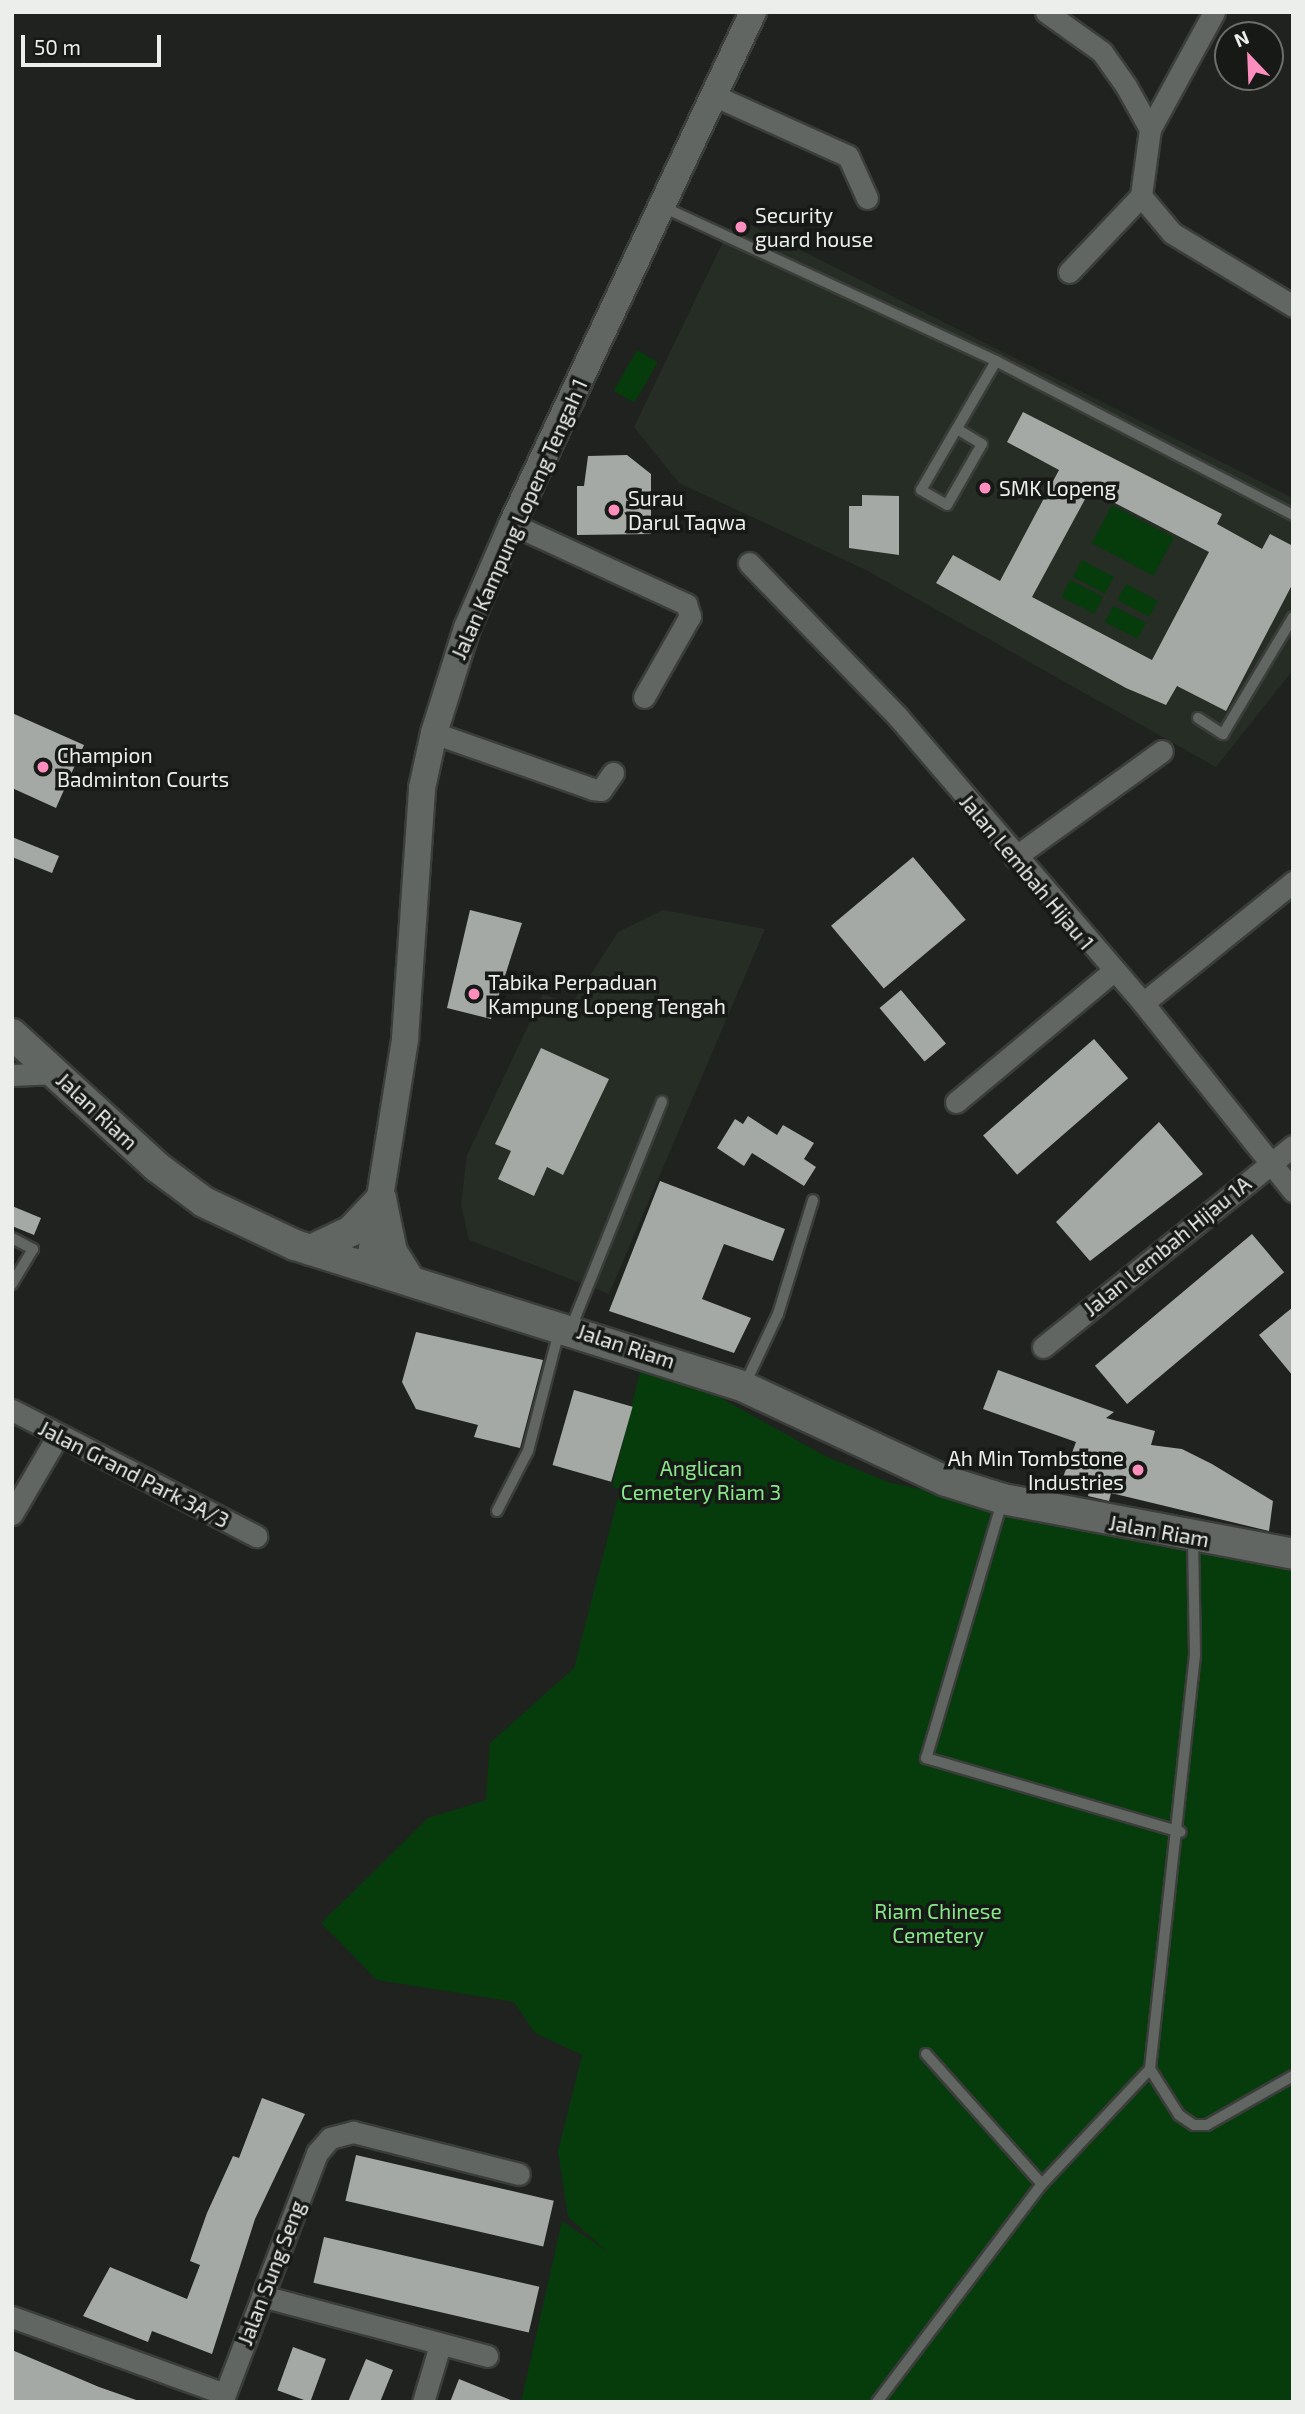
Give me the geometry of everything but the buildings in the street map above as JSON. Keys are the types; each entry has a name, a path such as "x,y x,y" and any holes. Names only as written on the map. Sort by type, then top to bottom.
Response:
{"main road":[{"name":"Jalan Riam","path":"12,1034 204,1202 311,1250 566,1326 744,1387 946,1480 1003,1499 1293,1555"},
{"path":"311,1250 351,1231 381,1199"},
{"path":"381,1199 392,1252 408,1278"}],"street":[{"name":"Jalan Kampung Lopeng Tengah 1","path":"369,1266 405,1039 422,788 434,733 467,628 512,524 753,12"},
{"path":"1046,12 1102,52 1150,129"},
{"path":"1069,272 1141,195 1150,129 1214,12"},
{"path":"713,95 848,156 867,198"},
{"path":"1141,195 1202,256 1293,306"},
{"path":"512,524 685,604 690,616 644,697"},
{"name":"Jalan Lembah Hijau 1","path":"749,563 846,660 1111,973 1143,1003 1293,1191"},
{"path":"434,733 593,789 601,790 613,774"},
{"path":"1015,857 1161,751"},
{"path":"1143,1003 1293,882"},
{"path":"956,1102 1111,973"},
{"path":"12,1075 56,1073"},
{"name":"Jalan Lembah Hijau 1A","path":"1043,1347 1293,1146"},
{"name":"Jalan Grand Park 3A/3","path":"12,1410 57,1437 256,1536"},
{"path":"12,1514 57,1437"},
{"name":"Jalan Sung Seng","path":"224,2398 321,2145 353,2132 519,2174"},
{"path":"262,2297 486,2356"},
{"path":"12,2317 224,2398"},
{"path":"422,2402 440,2345"}],"lane":[{"path":"661,206 996,361 1293,515"},
{"path":"957,429 982,444 947,505 921,490 996,361"},
{"path":"1198,718 1223,734 1293,617"},
{"path":"498,1511 528,1451 566,1326 662,1102"},
{"path":"744,1387 778,1314 813,1200"},
{"path":"12,1238 33,1249 12,1284"},
{"path":"1003,1499 926,1758 1180,1832"},
{"path":"877,2402 1042,2184 1150,2069 1180,1832 1195,1654 1193,1536"},
{"path":"926,2054 1042,2184"},
{"path":"1150,2069 1179,2115 1194,2125 1207,2125 1293,2076"}],"shaded area":[{"name":"SMK Lopeng","path":"735,217 1293,498 1293,670 1216,767 866,570 679,483 634,427"},
{"path":"663,910 765,929 609,1294 469,1240 461,1204 467,1155 543,994 571,1005 618,932"}],"green space":[{"path":"637,350 658,362 634,403 614,391"},
{"path":"1112,505 1174,538 1154,576 1092,543"},
{"path":"1082,560 1114,577 1105,594 1073,577"},
{"path":"1070,580 1103,597 1094,614 1061,597"},
{"path":"1126,584 1158,601 1149,617 1118,600"},
{"path":"1113,606 1146,623 1138,639 1105,622"},
{"name":"Riam Chinese Cemetery","path":"640,1372 714,1394 825,1456 888,1482 1293,1570 1293,2402 521,2402 562,2221 607,2251 568,2217 558,2151 582,2055 535,2033 514,2002 377,1980 321,1923 428,1818 486,1800 490,1743 574,1668 620,1490 612,1486"}],"place":[{"name":"Security guard house","path":"741,227"},
{"name":"SMK Lopeng","path":"985,488"},
{"name":"Surau Darul Taqwa","path":"614,510"},
{"name":"Champion Badminton Courts","path":"43,767"},
{"name":"Tabika Perpaduan Kampung Lopeng Tengah","path":"474,994"},
{"name":"Ah Min Tombstone Industries","path":"1138,1470"}],"park label":[{"name":"Anglican Cemetery Riam 3","path":"701,1480"}]}
